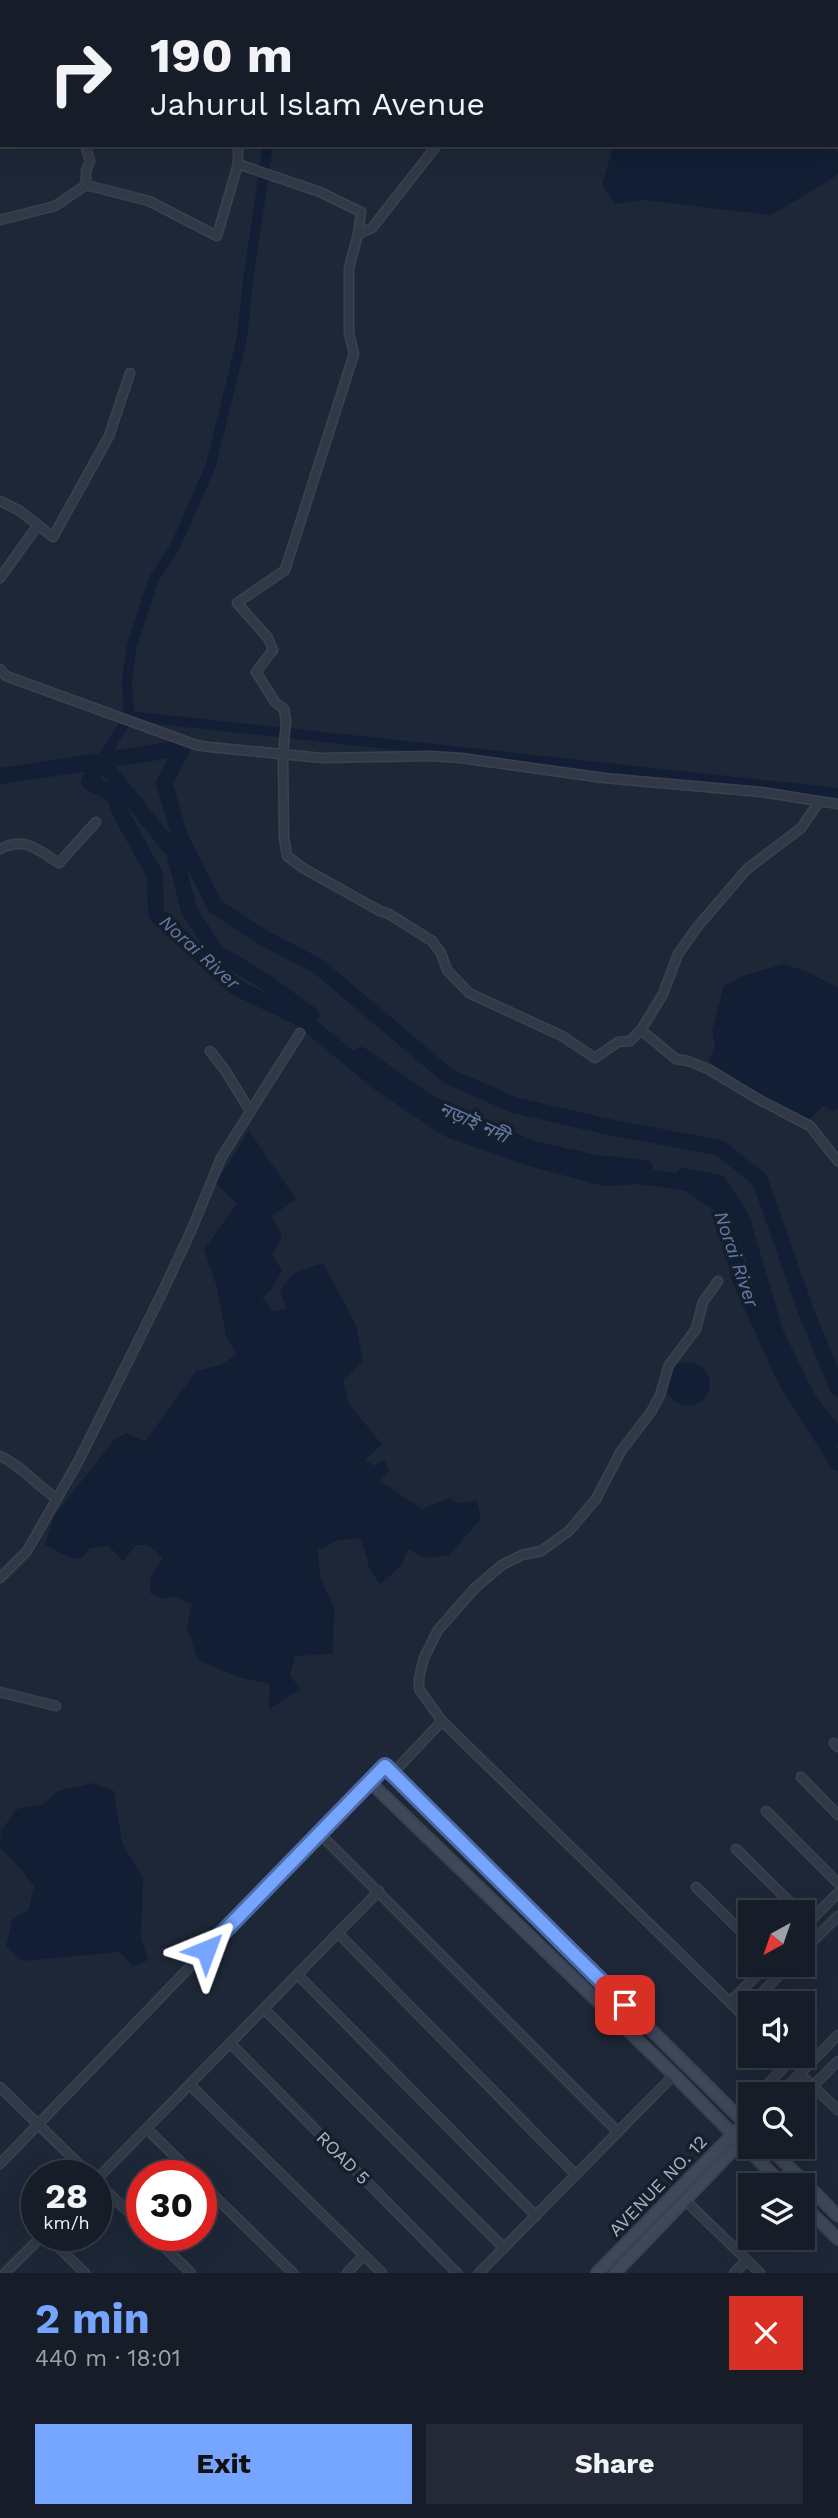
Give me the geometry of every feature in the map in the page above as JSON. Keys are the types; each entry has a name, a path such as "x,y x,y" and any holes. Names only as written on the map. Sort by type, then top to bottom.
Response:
{"street":[{"path":"86,147 90,161 86,171 86,185"},
{"path":"0,220 55,206 86,185 149,201 217,236 238,164 238,147"},
{"path":"358,234 372,228 435,147"},
{"path":"238,164 320,192 361,212 349,268 349,333 354,354 303,518 285,569 237,603 268,638 273,650 256,672 275,702 284,709 284,836 287,856 432,941 441,953 447,970 469,993 562,1036 595,1058 618,1042 631,1041 663,994 678,954 698,926 747,869 801,828 820,802"},
{"path":"0,501 20,511 53,537 109,436 130,373"},
{"path":"0,578 38,525"},
{"path":"3,672 196,745 322,758 461,758 604,778 761,792 838,804"},
{"path":"0,849 21,842 59,863 96,822"},
{"path":"640,1030 676,1059 708,1069 810,1126 838,1161"},
{"path":"0,1578 27,1551 56,1499 124,1373 141,1332 191,1231 221,1158 300,1032"},
{"path":"210,1051 250,1111"},
{"path":"718,1281 703,1302 696,1329 669,1366 660,1395 651,1412 621,1451 596,1499 569,1531 541,1551 523,1555 502,1565 475,1588 438,1630 424,1658 419,1689 442,1721 738,2011"},
{"path":"0,1456 29,1474 38,1486 56,1499"},
{"path":"0,1692 56,1706"},
{"path":"393,1773 442,1721"},
{"path":"0,2164 385,1766 738,2116"},
{"path":"801,1777 838,1815"},
{"path":"369,1781 674,2075 771,2173"},
{"path":"766,1811 838,1883"},
{"path":"319,1833 618,2132"},
{"path":"736,1849 786,1900"},
{"path":"696,1887 738,1928"},
{"path":"112,2164 379,1891"},
{"path":"816,1910 838,1893"},
{"path":"816,1938 838,1916"},
{"path":"338,1933 576,2175"},
{"path":"298,1975 536,2216"},
{"path":"730,2002 754,1978"},
{"path":"764,1991 776,1978"},
{"path":"264,2009 504,2248"},
{"path":"792,2082 838,2035"},
{"name":"ROAD 5","path":"230,2043 457,2273"},
{"path":"815,2085 838,2061"},
{"path":"770,2082 783,2068"},
{"path":"800,2074 809,2082"},
{"path":"479,2273 674,2075"},
{"path":"190,2085 382,2273"},
{"path":"0,2087 74,2160"},
{"path":"815,2087 838,2110"},
{"path":"146,2129 178,2160"},
{"name":"AVENUE NO. 12","path":"615,2273 685,2200 737,2138"},
{"name":"AVENUE NO. 12","path":"597,2273 737,2138"},
{"path":"781,2159 838,2216"},
{"path":"112,2196 126,2210"},
{"path":"217,2199 293,2273"},
{"path":"685,2200 760,2273"},
{"path":"815,2216 838,2239"},
{"path":"5,2273 28,2251"},
{"path":"62,2251 85,2273"},
{"path":"168,2251 191,2273"},
{"path":"347,2273 364,2255"},
{"path":"734,2273 747,2260"}],"water":[{"path":"613,147 834,147 838,152 838,173 771,215 645,200 615,204 602,185"},
{"path":"784,964 805,971 838,988 838,1108 832,1111 823,1106 810,1119 770,1101 709,1062 715,1045 712,1030 724,986 743,976"},
{"path":"249,1131 296,1199 272,1216 282,1237 272,1254 282,1271 271,1290 262,1298 274,1312 286,1308 280,1291 294,1273 323,1263 356,1325 363,1361 343,1380 348,1402 382,1445 365,1459 374,1466 384,1460 389,1470 380,1481 422,1509 450,1498 458,1504 476,1500 480,1520 449,1555 425,1558 408,1549 402,1565 380,1584 370,1570 361,1538 339,1540 318,1550 320,1577 334,1608 333,1654 295,1656 290,1675 300,1689 269,1709 270,1684 243,1678 197,1658 187,1627 192,1604 174,1596 165,1599 150,1593 151,1577 163,1558 148,1545 136,1545 123,1561 109,1546 90,1548 80,1559 69,1557 45,1545 54,1516 115,1439 127,1433 145,1442 196,1371 221,1365 237,1354 226,1336 217,1287 204,1249 237,1204 216,1183"},
{"path":"688,1362 697,1363 704,1368 709,1375 709,1393 704,1400 697,1405 688,1406 679,1405 672,1400 667,1393 666,1384 667,1375 672,1368 679,1363"},
{"path":"93,1783 114,1791 122,1843 143,1878 141,1938 148,1960 133,1966 119,1952 22,1961 6,1946 13,1919 29,1909 34,1886 0,1848 1,1831 17,1809 44,1804 58,1791"}],"waterway":[{"path":"101,761 129,716 127,679 132,645 154,578 175,547 211,465 242,338 268,147"},
{"path":"129,716 838,793"},
{"name":"Norai River","path":"838,1389 807,1314 760,1180 720,1148 609,1127 514,1105 448,1076 318,966 264,938 215,906 180,837 164,783 183,748 101,761 89,782 114,795 120,812 155,875 156,914 235,987 302,1019 378,1082 448,1129 527,1157 604,1178 640,1176 688,1183 724,1207 739,1277 785,1379 838,1463"},
{"name":"নড়াই নদী","path":"0,776 101,761 174,852 189,910 216,952 264,981 311,1015"},
{"name":"নড়াই নদী","path":"361,1055 423,1099 470,1124 534,1149 596,1163 645,1168"},
{"name":"নড়াই নদী","path":"684,1176 719,1183 742,1219 775,1332 809,1401 838,1437"}],"route":[{"path":"206,1950 385,1766 625,2005"}]}
